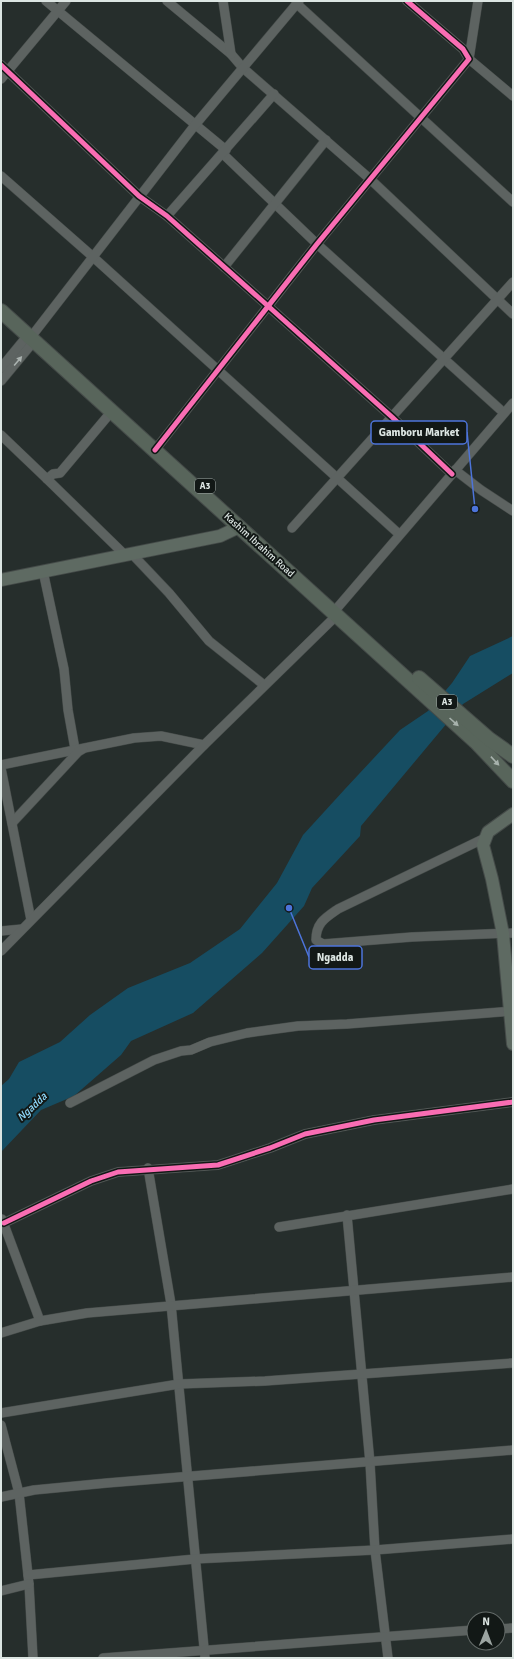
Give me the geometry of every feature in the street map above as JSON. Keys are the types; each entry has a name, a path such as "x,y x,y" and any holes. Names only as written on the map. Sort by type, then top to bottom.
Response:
{"highway":[{"name":"Kashim Ibrahim Road","path":"1,299 33,336 112,411 158,446 239,527 483,738 512,755"},
{"name":"Kashim Ibrahim Road","path":"1,311 33,336 158,446 337,611"},
{"name":"Kashim Ibrahim Road","path":"483,738 513,782"}],"main road":[{"path":"1,580 220,536 239,527"},
{"path":"513,814 488,832 483,845 508,933 513,1044"}],"street":[{"path":"46,1 195,125 317,244 504,413"},
{"path":"1,79 4,68 66,1"},
{"path":"167,1 231,54 243,68 370,179 513,314"},
{"path":"223,1 231,54"},
{"path":"407,1 463,49 469,60 513,96"},
{"path":"158,446 317,244 469,60 478,1"},
{"path":"1,381 92,256 195,125 297,2 422,116 513,202"},
{"path":"4,68 139,196 167,216 224,266 453,472 513,511"},
{"path":"167,216 274,94"},
{"path":"224,266 326,140"},
{"path":"1,176 219,370 399,534"},
{"path":"292,528 513,282"},
{"path":"1,368 33,336"},
{"path":"1,951 337,611 399,534 513,403"},
{"path":"47,479 53,474 60,473 112,411"},
{"path":"1,435 169,593 209,641 264,685"},
{"path":"43,571 64,669 68,710 75,749"},
{"path":"31,920 1,766 75,749 134,738 161,736 204,744"},
{"path":"12,823 78,752 85,748"},
{"path":"485,838 338,908 322,920 316,931 316,940 323,944 412,936 508,933"},
{"path":"1,931 22,929"},
{"path":"70,1103 154,1060 181,1051 191,1050 210,1042 247,1033 298,1026 347,1024 512,1011"},
{"path":"40,1321 3,1220 90,1181 118,1172 148,1168 218,1165 305,1134 374,1120 513,1102"},
{"path":"148,1168 171,1304 204,1654"},
{"path":"278,1226 513,1189"},
{"path":"347,1215 370,1462 375,1550 387,1636 388,1658"},
{"path":"1,1333 40,1321 87,1313 171,1304 513,1277"},
{"path":"1,1413 179,1384 362,1374 513,1363"},
{"path":"1,1425 19,1493 28,1579 33,1658"},
{"path":"1,1497 19,1493 106,1483 188,1477 285,1467 370,1462 513,1450"},
{"path":"1,1591 28,1579 196,1559 375,1550 513,1539"},
{"path":"103,1658 204,1654 387,1636 466,1631"}],"water":[{"path":"513,636 513,673 463,704 361,826 360,836 312,888 304,906 262,953 193,1013 131,1041 121,1055 74,1096 41,1110 1,1152 1,1086 9,1079 19,1062 60,1042 90,1015 128,988 190,963 240,929 277,883 303,835 345,789 400,730 428,711 452,683 470,656"}],"cycle path":[{"path":"155,450 317,244 469,59 463,49 407,1"},
{"path":"1,65 139,196 167,216 392,417 452,474"},
{"path":"4,1223 91,1181 118,1172 218,1165 270,1148 305,1134 374,1120 513,1102"}],"place":[{"name":"Gamboru Market","path":"475,509"},
{"name":"Ngadda","path":"289,908"}]}
